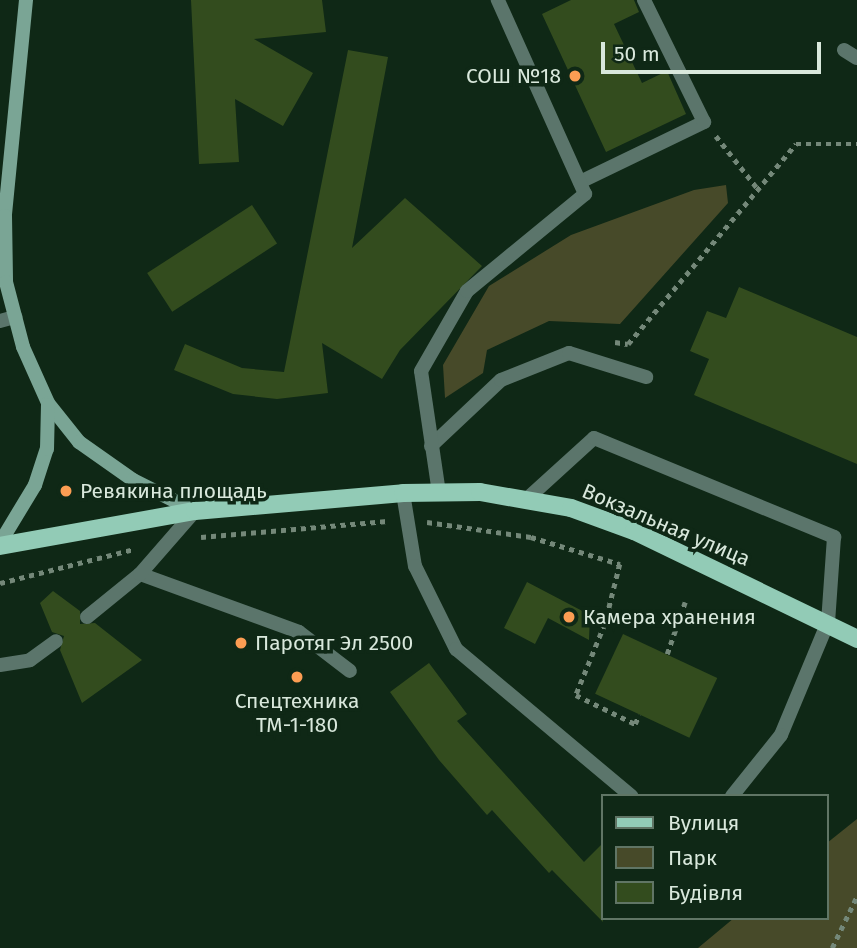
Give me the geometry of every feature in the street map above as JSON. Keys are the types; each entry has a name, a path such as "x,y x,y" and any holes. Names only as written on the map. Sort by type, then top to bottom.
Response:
{"main road":[{"path":"26,0 5,216 6,282 23,347 48,403 79,442 111,465 195,511"},
{"path":"0,545 35,485 47,449 48,403"},
{"name":"Вокзальная улица","path":"0,545 195,511 403,494 439,493 528,498 634,531 828,622 857,639"}],"lane":[{"path":"439,493 421,370 467,291 585,194 498,0"},
{"path":"580,182 704,122 643,0"},
{"path":"0,321 15,317"},
{"path":"431,446 501,380 569,353 646,377"},
{"path":"528,498 594,438 834,537 828,622 781,735 734,794"},
{"path":"403,494 415,566 456,649 629,794"},
{"path":"87,617 140,574 195,511"},
{"path":"140,574 299,632 350,671"},
{"path":"0,665 30,660 56,641"}],"path":[{"path":"604,340 628,344 796,144 857,144"},
{"path":"735,159 758,189"},
{"path":"0,583 170,540 407,520 531,537 620,564 605,624 576,695 635,724 639,715"},
{"path":"667,654 685,602"},
{"path":"832,948 857,897"}],"green space":[{"path":"726,185 728,203 620,324 549,321 487,350 483,373 445,398 443,365 489,286 571,235 694,190"},
{"path":"857,819 857,948 698,948 732,920 829,920 829,841"}],"building":[{"path":"191,0 322,0 326,32 254,39 313,73 283,126 235,99 239,162 199,164"},
{"name":"СОШ №18","path":"571,0 634,0 639,12 614,24 642,83 667,71 686,114 606,152 542,14"},
{"path":"348,50 388,57 352,248 405,198 482,266 400,350 382,379 322,343 328,393 277,399 233,394 174,370 185,344 242,368 284,372"},
{"path":"252,205 277,244 172,312 147,273"},
{"path":"739,287 857,337 857,464 694,395 709,359 690,351 707,311 726,318"},
{"path":"527,582 590,615 589,640 548,618 535,644 504,628"},
{"path":"53,591 80,611 80,624 95,623 142,660 82,703 60,650 64,636 52,632 40,603"},
{"path":"623,634 717,678 689,738 595,694"},
{"path":"429,663 467,714 457,721 584,862 602,844 603,922 552,870 549,873 492,810 487,815 439,760 390,692"}],"place":[{"name":"СОШ №18","path":"575,76"},
{"name":"Ревякина площадь","path":"66,491"},
{"name":"Камера хранения","path":"569,617"},
{"name":"Паротяг Эл 2500","path":"241,643"},
{"name":"Спецтехника ТМ-1-180","path":"297,677"}]}
